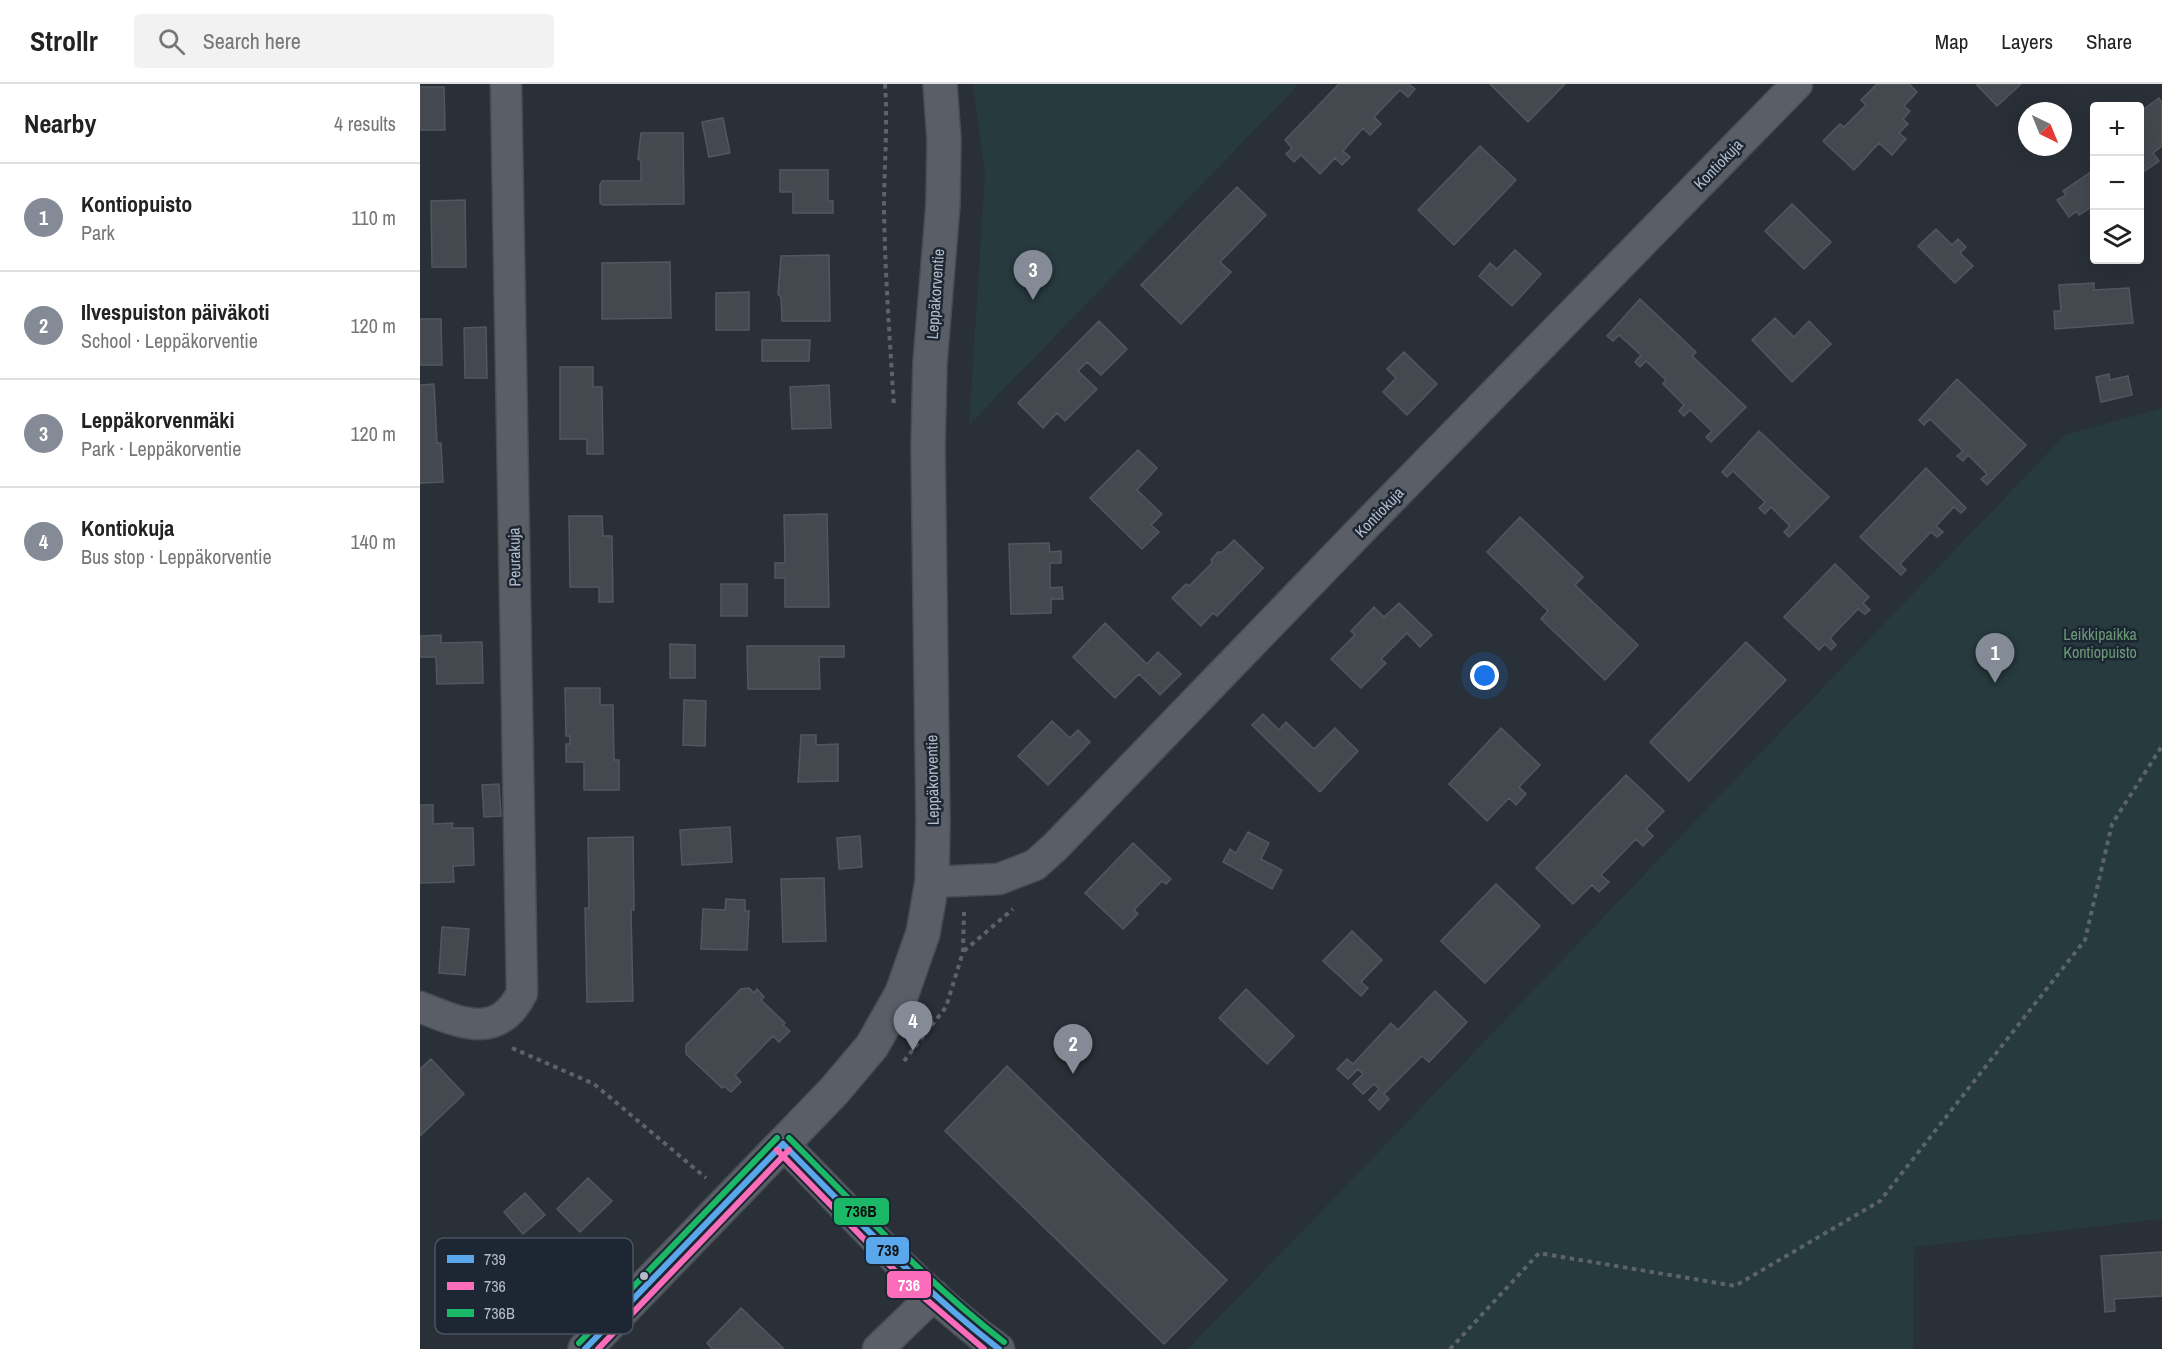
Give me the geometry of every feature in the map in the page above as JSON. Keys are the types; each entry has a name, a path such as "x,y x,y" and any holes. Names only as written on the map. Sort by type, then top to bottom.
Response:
{"street":[{"name":"Peurakuja","path":"498,1019 515,1007 522,993 506,84"},
{"name":"Leppäkorventie","path":"633,1299 834,1091 872,1046 902,993 923,933 932,882 928,447 930,351 943,204 944,140 940,84"},
{"name":"Kontiokuja","path":"932,882 999,879 1035,865 1055,847 1797,84"},
{"path":"420,1007 456,1021 481,1026 498,1019"},
{"path":"783,1144 934,1295 976,1333 999,1349"},
{"path":"878,1349 934,1295"},
{"name":"Leppäkorventie","path":"585,1349 599,1334"}],"path":[{"path":"885,84 887,111 884,207 894,409"},
{"path":"1450,1349 1539,1253 1735,1286 1880,1201 2085,940 2112,824 2162,746"},
{"path":"498,1019 511,1048 594,1084 728,1199"}],"green space":[{"path":"973,84 1299,84 969,425 985,175"},
{"name":"Leikkipaikka Kontiopuisto","path":"2162,408 2162,1219 1914,1247 1913,1349 1188,1349 2065,435"}],"building":[{"path":"1339,84 1409,84 1415,89 1408,97 1400,90 1374,117 1381,124 1370,135 1363,128 1343,151 1350,157 1342,165 1335,158 1320,174 1301,155 1294,162 1286,154 1292,148 1285,140"},
{"path":"1490,84 1565,84 1528,122"},
{"path":"1877,84 1909,84 1917,92 1904,106 1910,111 1903,119 1908,124 1899,133 1906,139 1892,155 1879,143 1854,170 1823,141 1840,124 1844,127 1866,105 1861,100"},
{"path":"1976,84 2021,84 1997,106"},
{"path":"420,87 444,87 445,130 420,130"},
{"path":"2159,98 2162,103 2162,146 2153,153 2159,161 2144,171 2144,156 2144,109"},
{"path":"723,118 730,153 709,157 702,122"},
{"path":"641,133 683,133 684,204 603,205 600,203 602,181 641,181 641,161 638,159"},
{"path":"1480,146 1516,180 1454,245 1418,210"},
{"path":"780,170 828,170 828,201 833,201 833,213 793,213 793,192 780,192"},
{"path":"2090,173 2090,208 2079,215 2077,211 2069,217 2057,200 2066,195 2063,191"},
{"path":"1237,187 1266,215 1220,262 1231,272 1181,324 1141,285"},
{"path":"465,200 466,267 432,267 431,201"},
{"path":"1792,204 1831,242 1804,269 1765,231"},
{"path":"1936,229 1952,245 1958,239 1966,247 1960,253 1973,266 1955,283 1918,246"},
{"path":"1515,250 1541,274 1512,306 1479,276 1490,263 1497,269"},
{"path":"829,255 830,321 782,321 781,297 778,294 781,256"},
{"path":"670,262 671,318 602,319 602,263"},
{"path":"2094,283 2094,290 2129,288 2133,323 2055,329 2054,311 2061,311 2059,285"},
{"path":"749,292 749,330 716,330 716,293"},
{"path":"1640,299 1696,352 1692,356 1746,407 1711,442 1706,437 1712,431 1690,410 1684,416 1679,411 1684,405 1663,384 1666,380 1646,361 1640,367 1635,362 1641,355 1619,335 1613,341 1607,336"},
{"path":"1775,318 1794,337 1809,321 1831,344 1792,382 1752,340"},
{"path":"420,319 441,319 442,365 420,365"},
{"path":"1099,321 1127,349 1101,375 1087,362 1078,371 1097,389 1065,421 1057,413 1043,428 1018,403"},
{"path":"486,327 487,378 465,378 464,328"},
{"path":"762,340 810,340 809,361 762,361"},
{"path":"1404,352 1437,384 1407,415 1383,392 1396,378 1387,369"},
{"path":"560,367 593,367 593,387 602,387 603,454 587,454 587,439 560,439"},
{"path":"2109,374 2110,380 2128,376 2132,395 2101,402 2096,377"},
{"path":"1957,379 2026,445 1987,485 1981,479 1987,474 1968,455 1963,461 1957,456 1963,451 1930,419 1924,425 1919,420"},
{"path":"434,384 437,443 441,443 443,482 420,483 420,385"},
{"path":"829,385 831,428 792,429 790,387"},
{"path":"1759,431 1829,497 1789,537 1784,532 1790,526 1771,507 1765,514 1759,508 1765,502 1733,471 1727,477 1722,472"},
{"path":"1138,450 1157,468 1137,490 1162,514 1151,525 1159,532 1142,549 1090,498"},
{"path":"1926,468 1966,508 1961,513 1954,507 1936,526 1943,532 1937,537 1931,532 1900,564 1906,570 1901,575 1860,537"},
{"path":"827,514 829,607 785,607 785,578 775,578 775,563 785,563 784,515"},
{"path":"569,516 602,516 603,536 612,536 613,602 599,602 599,587 570,587"},
{"path":"1520,517 1583,577 1575,585 1638,645 1605,680 1541,619 1548,611 1487,552"},
{"path":"1234,540 1263,568 1217,616 1213,613 1201,626 1172,598 1186,584 1189,586 1212,563 1211,560 1218,552 1222,552"},
{"path":"1049,543 1050,552 1061,551 1061,563 1050,563 1050,588 1062,587 1063,599 1051,599 1051,613 1011,614 1009,544"},
{"path":"1835,564 1869,597 1863,603 1870,610 1865,614 1858,609 1830,638 1836,645 1831,650 1825,644 1819,650 1784,617"},
{"path":"721,584 747,584 747,616 721,616"},
{"path":"1399,603 1432,635 1420,647 1407,633 1381,659 1386,663 1361,688 1331,659 1355,635 1351,631 1374,607 1384,617"},
{"path":"1105,623 1147,664 1158,652 1181,674 1160,695 1139,674 1115,698 1073,657"},
{"path":"441,635 441,643 482,642 483,683 437,684 436,657 420,657 420,636"},
{"path":"1746,642 1786,680 1689,781 1650,742"},
{"path":"670,644 695,645 695,678 670,678"},
{"path":"747,646 844,646 844,657 819,657 820,689 748,689"},
{"path":"565,688 600,688 600,705 613,705 614,760 619,760 619,790 584,790 584,762 566,762 566,744 570,744 570,736 566,736"},
{"path":"684,700 706,701 705,746 683,745"},
{"path":"1263,714 1279,730 1286,722 1314,749 1335,728 1358,751 1320,792 1252,725"},
{"path":"1052,721 1070,738 1078,730 1090,742 1048,785 1018,756"},
{"path":"1501,728 1540,765 1519,787 1526,794 1516,805 1509,798 1487,821 1449,784"},
{"path":"801,735 816,735 816,745 838,744 838,781 798,782"},
{"path":"1626,775 1664,811 1646,829 1653,836 1643,846 1636,839 1601,875 1609,882 1599,892 1592,885 1573,904 1536,868"},
{"path":"499,784 501,816 484,817 482,785"},
{"path":"420,805 433,805 433,824 453,823 452,828 473,828 474,865 453,866 454,882 420,883"},
{"path":"730,827 732,862 682,865 680,830"},
{"path":"1248,832 1269,843 1261,859 1282,870 1272,889 1223,862 1230,849 1236,853"},
{"path":"860,836 862,867 839,869 837,838"},
{"path":"633,837 634,910 631,910 633,1001 587,1002 585,908 589,908 588,838"},
{"path":"1133,843 1171,879 1166,884 1162,881 1134,910 1138,914 1123,929 1085,893"},
{"path":"824,878 826,941 783,942 781,879"},
{"path":"1496,884 1540,926 1485,983 1441,941"},
{"path":"726,899 745,900 745,911 749,911 747,950 701,949 703,909 725,910"},
{"path":"442,927 469,929 465,975 439,973"},
{"path":"1352,931 1382,960 1361,982 1368,988 1361,996 1323,961"},
{"path":"749,988 754,993 757,989 764,997 761,1000 785,1023 783,1025 790,1031 779,1042 773,1036 735,1075 741,1082 731,1092 724,1086 722,1088 686,1054 686,1045 741,989"},
{"path":"1246,989 1294,1036 1267,1064 1219,1018"},
{"path":"1435,991 1467,1022 1429,1062 1422,1056 1384,1094 1389,1099 1379,1110 1369,1100 1379,1089 1374,1084 1363,1094 1353,1084 1363,1074 1358,1069 1348,1079 1337,1069 1347,1059 1353,1064 1391,1023 1398,1030"},
{"path":"431,1059 464,1094 420,1136 420,1069"},
{"path":"1007,1066 1227,1280 1164,1344 945,1131"},
{"path":"588,1178 612,1201 580,1232 557,1209"},
{"path":"525,1193 545,1215 523,1234 504,1212"},
{"path":"2162,1252 2162,1296 2114,1299 2115,1311 2105,1312 2101,1256"},
{"path":"741,1308 784,1349 712,1349 707,1343"}],"transit line":[{"name":"736B","path":"633,1287 777,1138"},
{"name":"736B","path":"789,1138 920,1269 1004,1342"},
{"name":"739","path":"783,1144 914,1276 999,1349"},
{"name":"739","path":"633,1299 783,1144"},
{"name":"736","path":"777,1150 907,1283 984,1349"},
{"name":"736","path":"633,1313 789,1150"},
{"name":"736B","path":"579,1343 588,1334"},
{"name":"739","path":"585,1349 599,1334"},
{"name":"736","path":"598,1349 612,1334"}],"place":[{"name":"Leppäkorvenmäki","path":"1033,300"},
{"name":"Kontiopuisto","path":"1995,683"},
{"name":"Kontiokuja","path":"913,1051"},
{"name":"Ilvespuiston päiväkoti","path":"1073,1074"}]}
